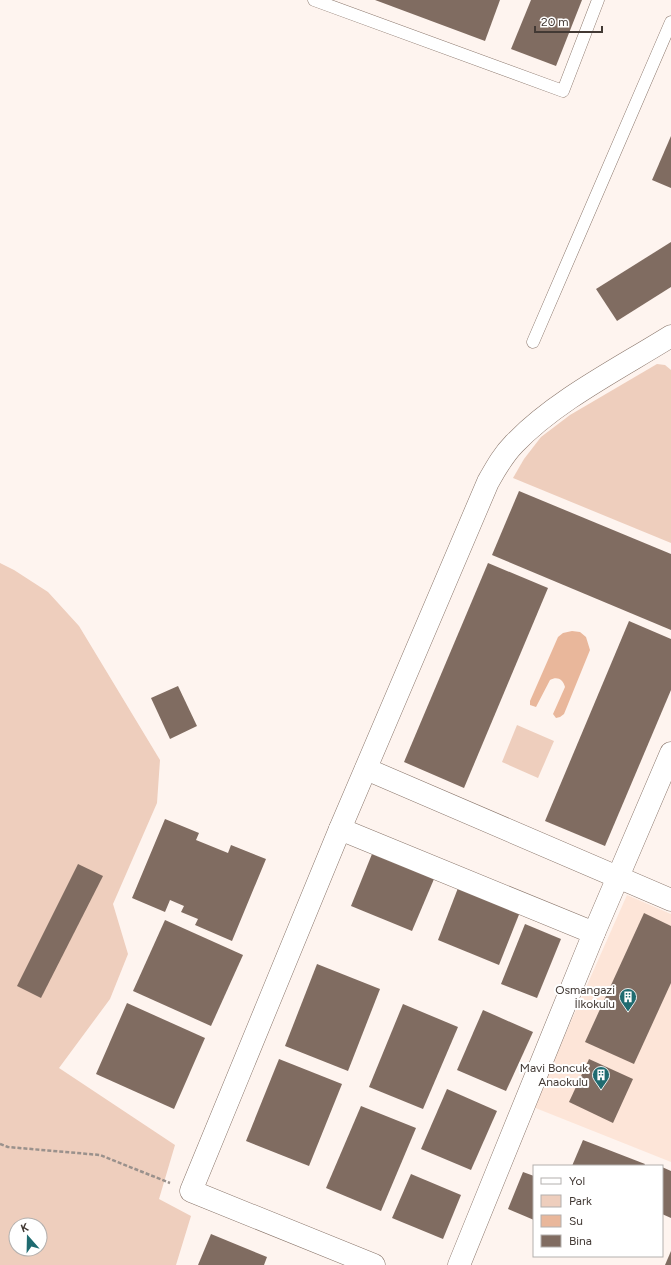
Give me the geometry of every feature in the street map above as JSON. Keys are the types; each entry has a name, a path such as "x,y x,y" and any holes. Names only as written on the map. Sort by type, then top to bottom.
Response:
{"street":[{"path":"374,1265 191,1192 340,829 488,482 501,459 513,445 560,405 670,341"},
{"path":"459,1265 594,933 671,753"},
{"path":"366,770 618,876 671,900"},
{"path":"340,829 594,933"}],"lane":[{"path":"314,0 563,91 598,0"},
{"path":"533,342 671,22"}],"path":[{"path":"0,1144 8,1147 100,1154 191,1192"}],"shaded area":[{"path":"627,895 671,914 671,1162 533,1107"}],"green space":[{"path":"657,364 665,365 671,370 671,543 513,478 524,459 541,437 570,415"},
{"path":"0,563 14,570 48,592 79,626 160,760 157,803 113,904 128,954 110,999 59,1068 175,1145 159,1199 191,1216 176,1265 0,1265"},
{"path":"517,725 554,741 538,778 502,762"}],"water":[{"path":"572,631 580,632 586,637 590,650 564,714 556,718 553,714 565,687 563,682 559,679 555,678 550,680 536,707 530,705 530,701 558,637 563,633"}],"building":[{"path":"375,0 500,0 485,41"},
{"path":"531,0 582,0 556,66 511,49"},
{"path":"671,136 671,188 652,180"},
{"path":"671,242 671,287 617,321 596,289"},
{"path":"519,491 671,554 671,630 492,555"},
{"path":"488,563 548,588 464,788 404,762"},
{"path":"629,621 671,639 671,690 605,846 545,821"},
{"path":"178,686 197,726 170,739 151,698"},
{"path":"165,819 199,833 196,840 228,853 231,845 266,859 232,941 195,925 198,919 181,912 184,906 170,900 165,912 132,898"},
{"path":"372,854 434,879 412,931 351,906"},
{"path":"78,864 103,876 41,998 17,986"},
{"path":"458,888 520,912 499,965 438,940"},
{"name":"Osmangazi İlkokulu","path":"644,913 671,926 671,983 634,1064 585,1042"},
{"path":"165,920 243,955 211,1026 133,991"},
{"path":"525,924 561,939 537,998 501,984"},
{"path":"317,964 380,989 348,1071 285,1046"},
{"path":"127,1003 205,1038 174,1109 96,1074"},
{"path":"403,1004 458,1027 423,1109 369,1087"},
{"path":"483,1010 533,1032 506,1091 457,1070"},
{"path":"279,1059 342,1084 309,1166 246,1141"},
{"name":"Mavi Boncuk Anaokulu","path":"589,1059 633,1079 613,1123 569,1102"},
{"path":"447,1089 497,1111 471,1170 421,1149"},
{"path":"361,1106 416,1128 381,1211 326,1188"},
{"path":"583,1140 645,1164 644,1165 572,1165"},
{"path":"663,1167 671,1171 671,1218 663,1214"},
{"path":"523,1172 533,1176 533,1220 508,1209"},
{"path":"411,1174 461,1195 443,1239 392,1218"},
{"path":"211,1234 267,1257 264,1265 198,1265"},
{"path":"671,1251 671,1265 665,1265"}],"place":[{"name":"Osmangazi İlkokulu","path":"628,1012"},
{"name":"Mavi Boncuk Anaokulu","path":"601,1090"}]}
